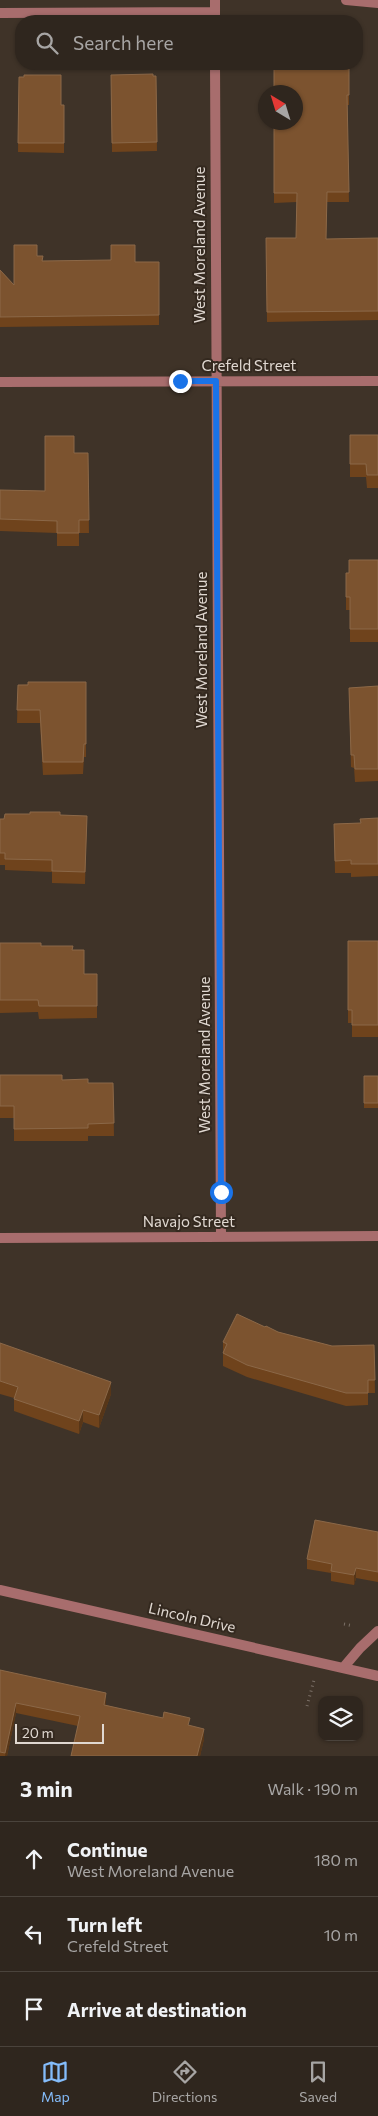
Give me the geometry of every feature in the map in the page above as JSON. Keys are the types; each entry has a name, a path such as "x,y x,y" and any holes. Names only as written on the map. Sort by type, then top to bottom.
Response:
{"street":[{"path":"215,0 215,15"},
{"path":"346,0 378,3"},
{"path":"0,13 108,15"},
{"name":"West Moreland Avenue","path":"215,70 221,1237"},
{"name":"Crefeld Street","path":"0,382 378,381"},
{"name":"Navajo Street","path":"0,1238 378,1236"},
{"name":"Lincoln Drive","path":"0,1590 378,1676"},
{"path":"343,1668 378,1631"}],"building":[{"path":"274,70 349,70 349,95 347,95 349,192 327,192 326,239 378,238 378,311 267,312 266,238 296,238 297,193 274,193 274,130 303,130 303,85 274,85"},
{"path":"153,74 153,76 156,76 157,142 112,143 111,75"},
{"path":"24,75 61,75 61,105 64,105 64,143 18,143 19,77 24,77"},
{"path":"14,245 37,245 37,256 43,256 42,261 111,260 111,245 135,245 135,262 159,262 159,315 0,317 0,270 14,285"},
{"path":"350,435 378,435 378,475 367,475 366,464 350,464"},
{"path":"45,436 74,436 74,453 88,453 89,520 79,520 79,533 57,533 57,521 0,519 0,490 45,491"},
{"path":"349,560 378,560 378,629 350,629 350,597 346,597 346,573 349,573"},
{"path":"28,682 86,682 86,744 84,744 83,762 43,762 40,710 17,710 18,685 28,685"},
{"path":"378,686 378,769 355,769 354,755 351,755 349,688"},
{"path":"30,812 60,812 60,815 87,816 85,872 52,871 52,860 5,859 5,853 0,853 0,819 4,819 5,814 30,814"},
{"path":"378,818 378,864 351,864 351,860 335,861 334,824 361,823 360,819"},
{"path":"348,941 378,941 378,1025 352,1025 352,1010 348,1010"},
{"path":"0,943 41,943 41,946 73,946 72,950 84,950 84,974 97,974 97,1006 39,1006 38,1000 0,1000"},
{"path":"0,1075 62,1075 62,1080 88,1079 88,1083 113,1083 114,1123 88,1124 88,1128 14,1129 14,1106 0,1106"},
{"path":"364,1076 378,1076 378,1103 364,1103"},
{"path":"237,1314 278,1332 332,1346 374,1345 375,1380 368,1380 368,1393 346,1393 247,1365 223,1353 227,1344 223,1342"},
{"path":"0,1343 111,1382 99,1415 83,1410 79,1421 14,1399 18,1387 0,1381"},
{"path":"315,1520 378,1532 378,1572 356,1568 354,1575 331,1571 332,1564 307,1559"},
{"path":"0,1670 106,1693 104,1705 163,1718 164,1712 190,1718 188,1725 204,1729 197,1756 71,1756 80,1716 16,1703 5,1753 0,1752"}],"route":[{"path":"180,381 216,381 221,1192"}]}
